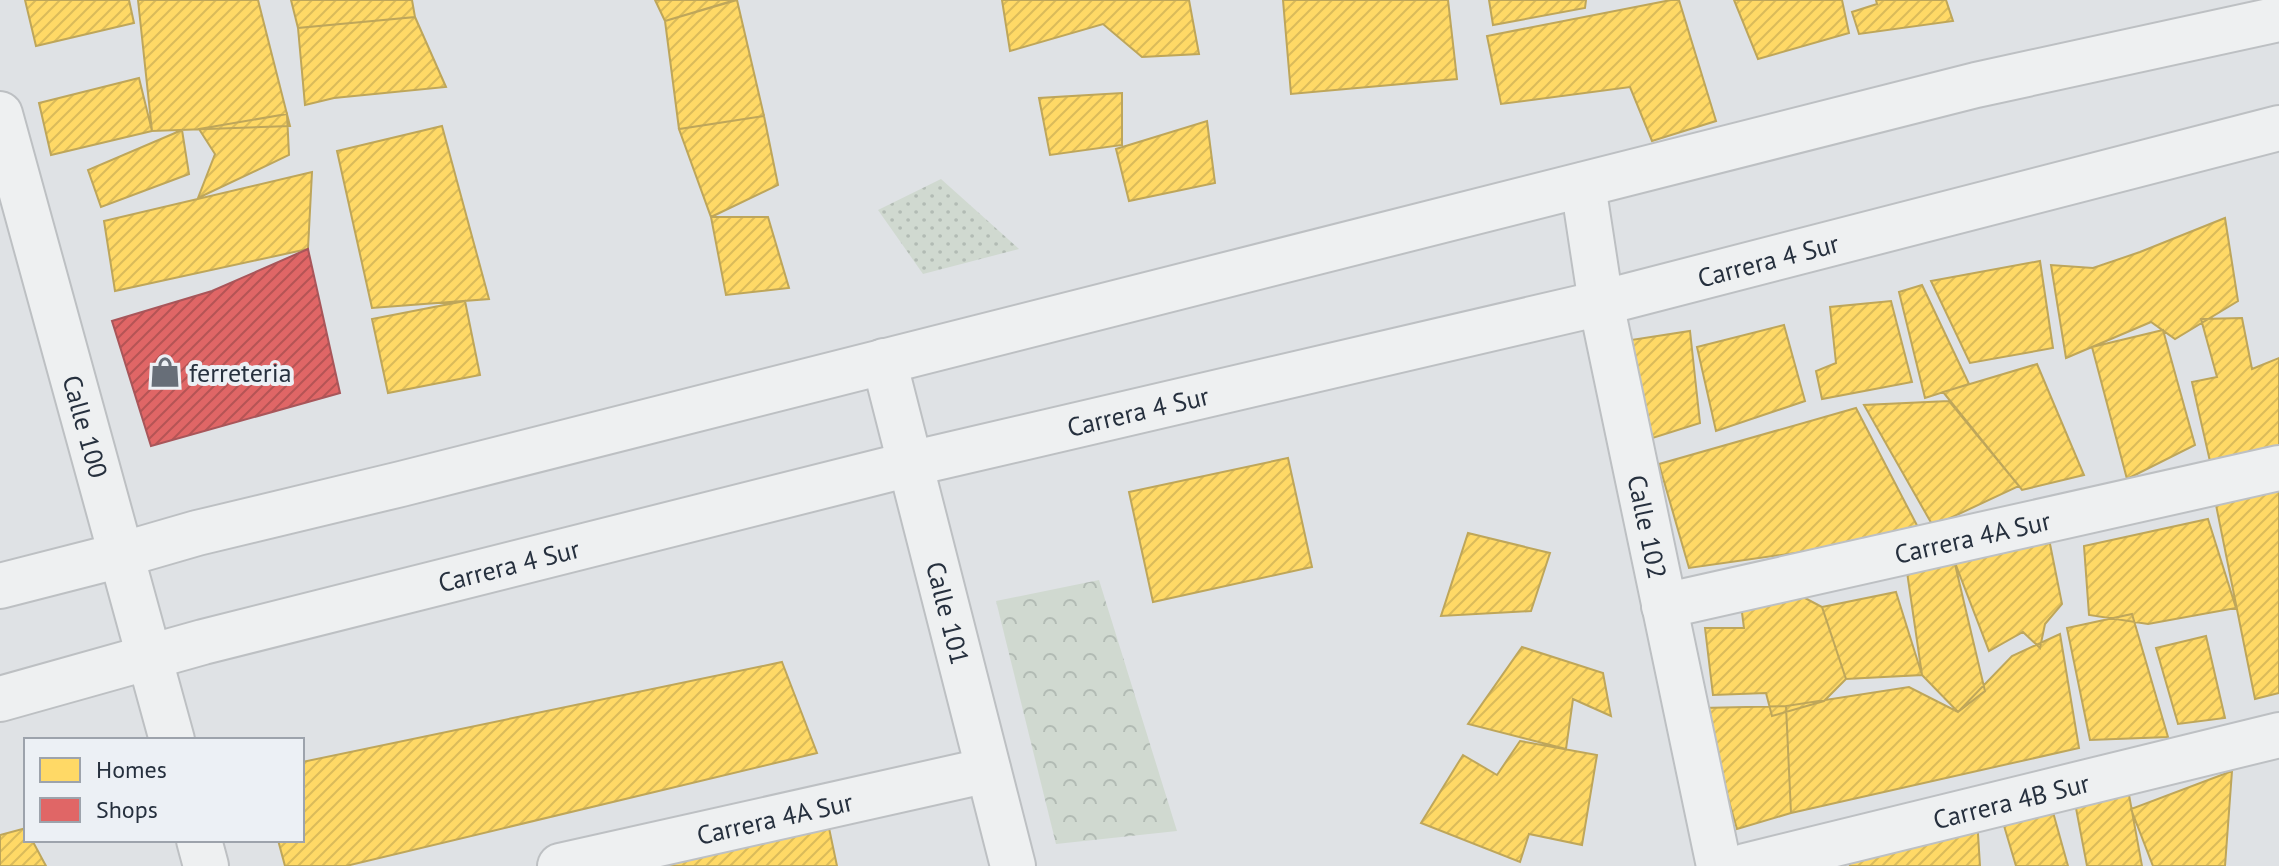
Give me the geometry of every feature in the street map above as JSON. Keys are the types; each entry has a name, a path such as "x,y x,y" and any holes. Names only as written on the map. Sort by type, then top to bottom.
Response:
{"street":[{"path":"0,586 197,533 1976,85 2279,19"},
{"name":"Calle 100","path":"0,114 171,738"},
{"name":"Carrera 4 Sur","path":"0,699 149,658 910,464 1601,303 2279,128"},
{"name":"Calle 102","path":"1583,185 1601,303 1719,866"},
{"name":"Calle 101","path":"884,361 1013,866"},
{"name":"Carrera 4A Sur","path":"1664,606 2279,468"},
{"name":"Carrera 4B Sur","path":"1745,866 2279,735"},
{"name":"Carrera 4A Sur","path":"560,866 988,770"},
{"path":"200,842 206,866"}],"green space":[{"path":"941,179 1019,249 923,274 878,210"},
{"path":"1099,580 1177,831 1056,844 996,601"}],"building: Homes":[{"path":"25,0 129,0 134,23 36,46"},
{"path":"138,0 258,0 290,126 152,131"},
{"path":"291,0 412,0 415,17 298,28"},
{"path":"655,0 735,0 665,21"},
{"path":"737,0 764,116 679,129 665,21"},
{"path":"1002,0 1189,0 1199,54 1142,57 1103,24 1010,51"},
{"path":"1283,0 1448,0 1457,79 1291,94"},
{"path":"1489,0 1586,0 1585,8 1493,25"},
{"path":"1679,0 1716,121 1652,141 1630,87 1501,104 1487,36"},
{"path":"1734,0 1842,0 1849,33 1758,59"},
{"path":"1876,0 1946,0 1953,21 1859,34 1852,12 1877,4"},
{"path":"415,17 446,87 334,98 305,105 298,28"},
{"path":"139,78 152,131 51,155 39,103"},
{"path":"1122,93 1122,145 1050,155 1039,98"},
{"path":"287,114 289,155 198,198 215,154 199,129"},
{"path":"764,116 778,185 711,217 679,129"},
{"path":"1207,121 1215,183 1129,201 1116,149"},
{"path":"442,126 489,299 372,308 337,151"},
{"path":"182,130 189,174 101,207 88,170"},
{"path":"312,172 308,249 115,291 104,221"},
{"path":"711,217 768,217 789,288 726,295"},
{"path":"2225,218 2238,301 2175,339 2151,322 2066,358 2051,265 2093,268"},
{"path":"2040,261 2053,348 1970,363 1931,281"},
{"path":"1922,285 1969,384 1925,398 1899,292"},
{"path":"465,301 480,375 388,393 372,319"},
{"path":"1891,301 1912,382 1822,399 1816,371 1836,363 1830,307"},
{"path":"2242,318 2252,369 2279,358 2279,448 2214,479 2192,382 2217,377 2201,319"},
{"path":"1784,325 1805,401 1716,431 1697,347"},
{"path":"2163,330 2195,445 2127,479 2092,347"},
{"path":"1690,331 1700,423 1643,441 1631,340"},
{"path":"2037,364 2084,475 2022,490 1943,392"},
{"path":"1949,401 2019,486 1933,526 1864,405"},
{"path":"1856,408 1922,535 1689,568 1659,464"},
{"path":"1288,458 1312,567 1153,602 1129,492"},
{"path":"2279,487 2279,693 2255,699 2213,490"},
{"path":"2208,519 2236,608 2148,624 2089,615 2084,546"},
{"path":"2047,529 2062,604 2045,624 2040,648 2023,632 1989,651 1954,560"},
{"path":"1468,533 1550,553 1531,611 1441,616"},
{"path":"1954,560 1985,691 1958,712 1922,675 1907,572"},
{"path":"1786,588 1822,607 1846,679 1824,701 1772,716 1766,693 1713,695 1705,628 1744,628 1740,597"},
{"path":"1896,592 1922,675 1846,679 1822,607"},
{"path":"2132,614 2168,737 2090,740 2067,628"},
{"path":"2060,634 2079,748 1791,813 1786,706 1909,687 1958,712 2012,656"},
{"path":"2206,636 2225,718 2178,724 2156,648"},
{"path":"1522,647 1603,673 1611,716 1573,699 1566,749 1468,724"},
{"path":"782,662 817,753 346,866 285,866 279,842 304,842 304,762"},
{"path":"1786,706 1791,813 1737,829 1702,708"},
{"path":"1520,741 1597,755 1582,845 1529,834 1520,862 1421,823 1463,755 1497,775"},
{"path":"2232,771 2225,866 2153,866 2131,809"},
{"path":"2127,784 2142,866 2087,866 2075,803"},
{"path":"2051,805 2068,866 2016,866 1999,809"},
{"path":"825,809 837,866 628,866"},
{"path":"1977,818 1980,866 1850,866 1845,850"},
{"path":"24,829 24,842 33,842 46,866 0,866 0,835"}],"building: Shops":[{"path":"308,249 340,393 151,446 112,321 212,291"}],"place":[{"name":"ferreteria","path":"165,372"}]}
